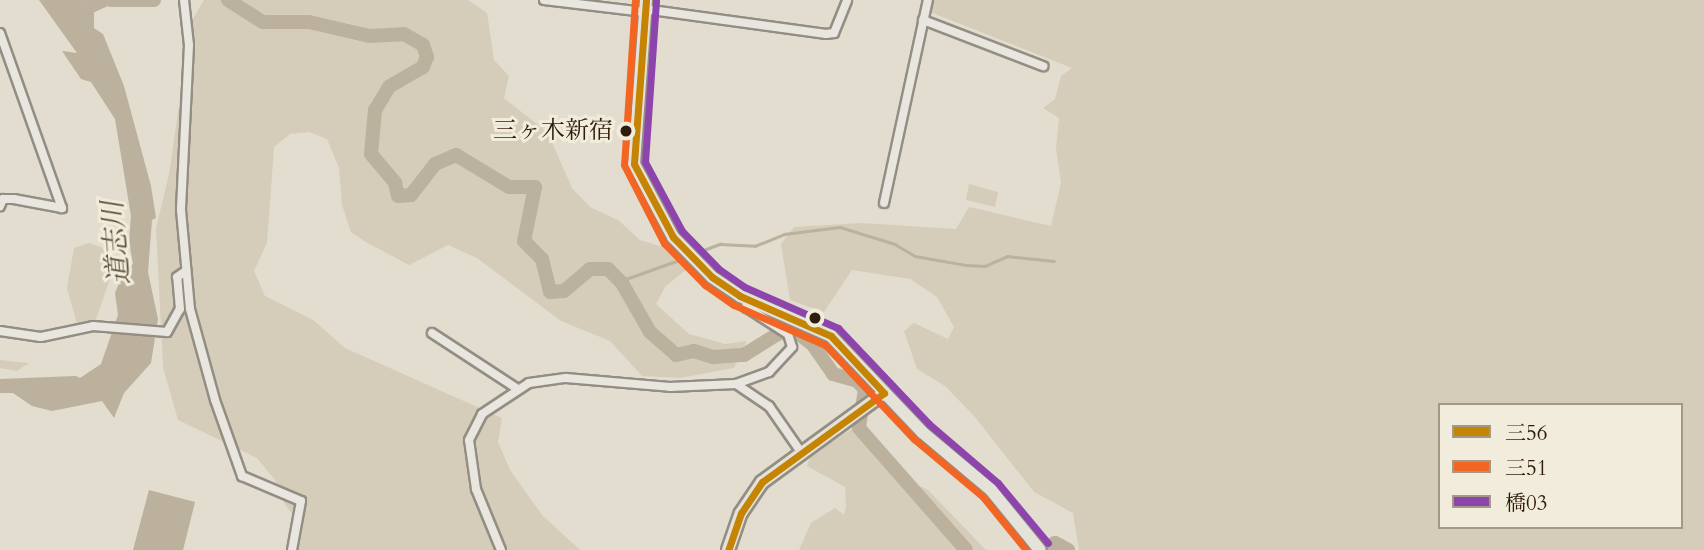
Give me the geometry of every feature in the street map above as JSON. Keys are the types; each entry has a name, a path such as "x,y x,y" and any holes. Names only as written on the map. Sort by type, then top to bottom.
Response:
{"highway":[{"path":"645,7 634,164 673,237 712,277 746,299 831,336 884,393 991,490 1039,548"},
{"path":"728,550 735,524 754,492 800,452 884,393"}],"street":[{"path":"184,0 189,45 181,210 186,271 206,371 242,476 301,501 292,550"},
{"path":"544,0 645,7 825,34 834,33 847,0"},
{"path":"884,203 928,0"},
{"path":"923,20 1043,66"},
{"path":"0,33 62,208 14,199 3,199 0,206"},
{"path":"0,331 41,337 103,328 167,332 177,315 176,280 186,271"},
{"path":"502,550 476,489 468,447 481,414 516,388 557,378 670,387 736,384 764,374 783,361 792,347 788,334 775,323 747,308 746,299"},
{"path":"432,333 516,388"},
{"path":"736,384 769,406 800,452"}],"shaded area":[{"path":"39,0 86,0 94,13 94,28 103,34 124,86 151,186 156,218 152,220 148,272 158,319 151,363 124,393 114,418 102,401 52,411 32,406 13,393 0,393 0,380 34,381 48,386 80,378 101,364 118,315 115,293 124,271 133,264 129,241 131,216 115,119 91,82 81,79 62,51 77,53"},
{"path":"204,0 468,0 487,13 494,60 509,76 504,98 548,133 572,188 590,207 618,220 640,240 667,248 688,268 665,287 656,304 689,334 725,344 747,341 734,368 680,378 642,376 610,341 561,321 477,258 448,245 409,265 351,232 342,205 339,168 327,139 309,132 290,134 274,147 267,243 254,271 265,296 313,320 345,348 502,418 498,442 510,470 542,515 580,550 290,550 294,516 284,503 275,480 257,458 178,420 163,367 156,228 169,174 191,22"},
{"path":"932,0 1704,0 1704,550 1079,550 1073,513 1034,492 975,417 945,386 917,369 904,331 914,323 948,339 954,327 937,297 910,279 852,270 824,312 790,300 781,244 794,227 861,223 956,229 969,207 1051,226 1061,183 1056,148 1059,118 1043,108 1055,99 1061,76 1072,68 930,12"},
{"path":"969,184 998,192 995,207 966,200"},
{"path":"89,243 103,248 110,279 95,322 80,334 67,288 74,248"},
{"path":"0,360 29,363 17,371 0,368"},
{"path":"855,427 893,474 928,490 986,550 799,550 811,523 835,508 844,515 846,507 845,487 807,466 811,455"},
{"path":"149,490 195,502 183,550 133,550"}],"waterway":[{"path":"73,14 104,0"},
{"path":"111,0 154,0"},
{"path":"228,0 263,22 309,22 369,36 404,34 423,45 427,57 423,67 389,87 375,110 371,154 395,183 398,196 411,195 435,164 456,155 509,187 535,187 524,241 542,259 550,292 564,291 590,269 608,269 622,283 650,332 676,355 694,351 713,357 744,355 777,334 794,330 813,345 833,374 857,381 865,389 859,428 966,550"},
{"path":"696,253 720,244 755,246 784,234 840,227 895,244 915,256 966,265 985,266 1007,256 1054,261"},
{"path":"620,281 682,259"},
{"name":"道志川","path":"0,386 75,383"},
{"path":"1043,550 1055,543 1068,550"}],"transit line":[{"name":"三51","path":"635,0 624,165 664,243 705,285 734,305 825,345 914,439 983,497 1026,550"},
{"name":"三56","path":"646,0 634,164 673,237 712,277 740,296 831,336 884,393 762,482 741,513 728,550"},
{"name":"橋03","path":"656,1 645,162 682,231 719,269 745,287 838,328 929,424 998,483 1048,543"}],"place":[{"name":"三ヶ木新宿","path":"626,131"}]}
